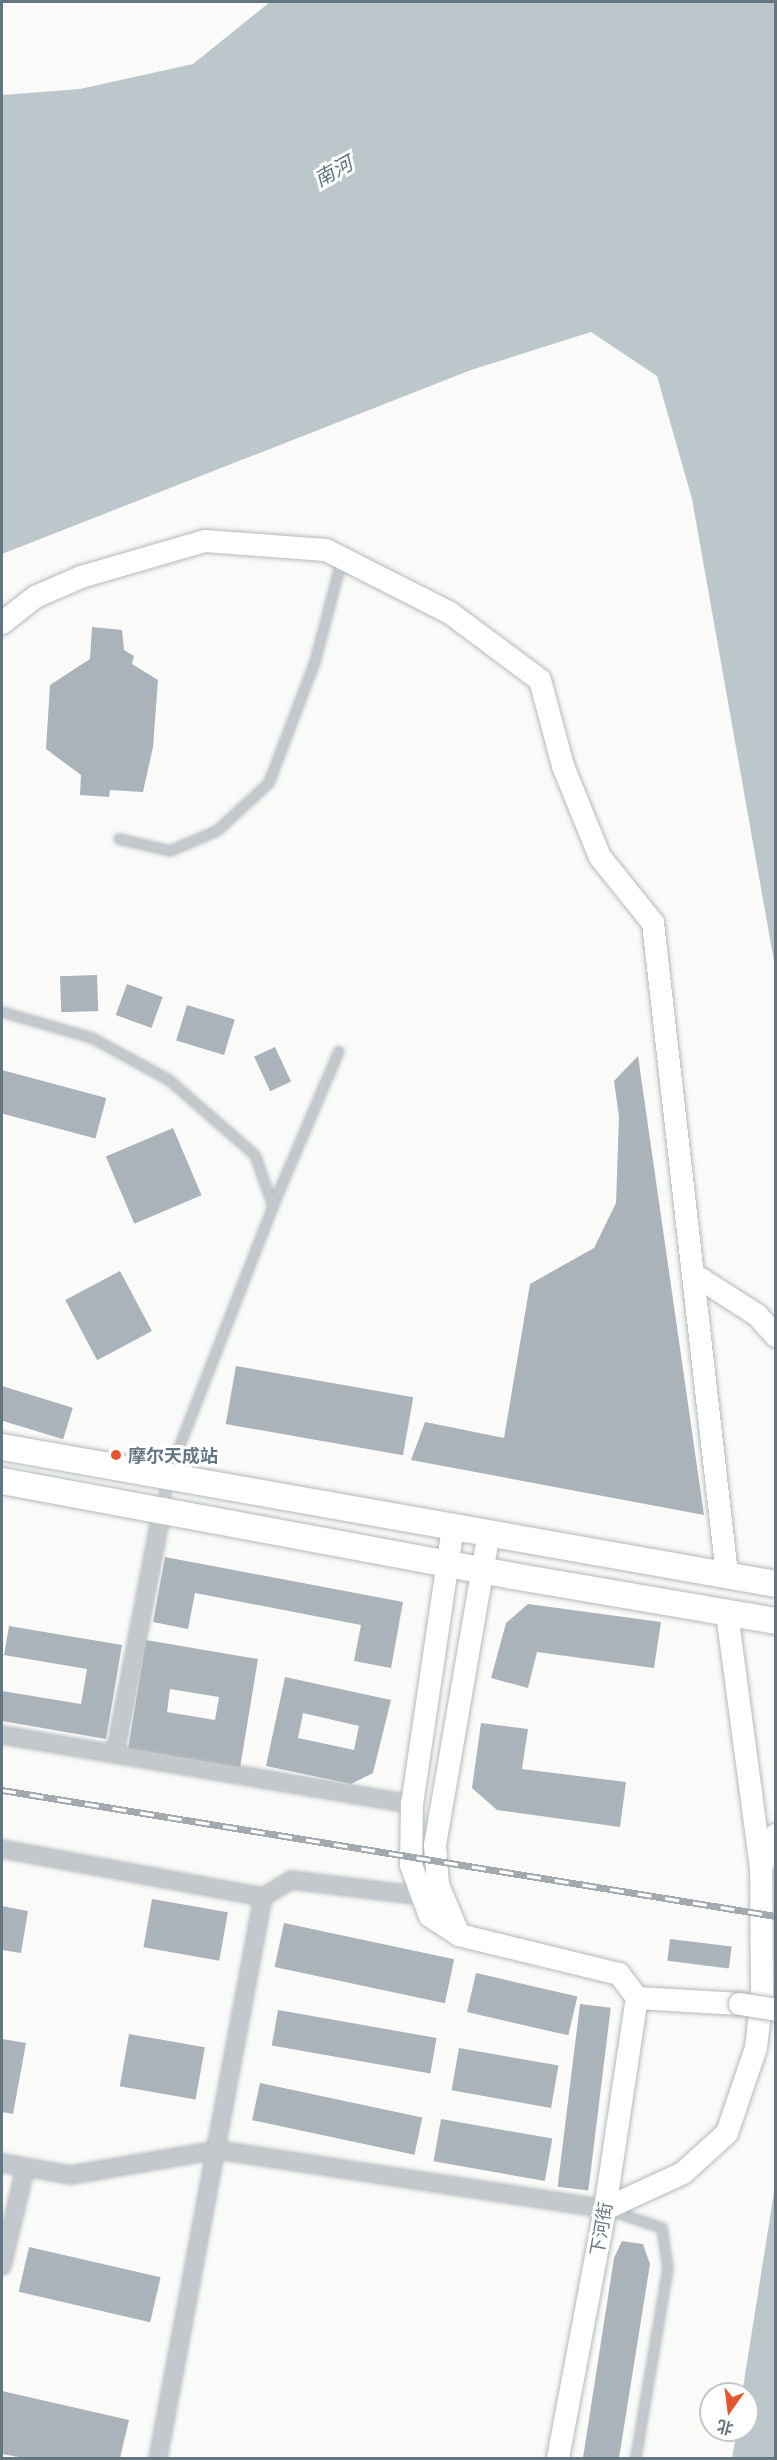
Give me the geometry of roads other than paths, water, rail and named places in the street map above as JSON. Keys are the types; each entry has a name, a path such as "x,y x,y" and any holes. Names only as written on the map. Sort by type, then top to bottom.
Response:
{"main road":[{"path":"2,1447 773,1584"},
{"path":"2,1481 446,1564 770,1620"}],"street":[{"path":"2,622 35,597 81,577 205,541 326,550 450,613 540,680 563,766 600,857 653,923 727,1575"},
{"path":"693,1274 757,1315 776,1336"},
{"path":"115,1754 162,1511"},
{"path":"432,1898 411,1865 412,1804 453,1527"},
{"path":"489,1533 435,1845 435,1873 430,1916 459,1935 619,1974 638,1998 740,2004 776,2010"},
{"path":"2,2163 25,2169 71,2175 217,2150 605,2209 683,2173 727,2133 756,2048 762,1996 761,1868 727,1612"},
{"path":"2,1735 412,1804"},
{"path":"761,1868 776,1835"},
{"path":"2,1849 263,1897 291,1880 432,1898"},
{"path":"158,2458 263,1897"},
{"name":"下河街","path":"558,2458 605,2209 638,1998"},
{"path":"2,2266 25,2169"}],"lane":[{"path":"119,839 170,851 217,831 269,783 315,662 342,559"},
{"path":"2,1012 92,1038 169,1080 255,1155 273,1206"},
{"path":"162,1511 168,1476 273,1206 339,1051"},
{"path":"605,2209 662,2228 668,2268 636,2458"}],"water":[{"name":"南河","path":"270,2 775,2 775,967 692,499 657,376 591,332 471,370 2,554 2,95 80,89 193,64"},
{"path":"775,2186 775,2458 732,2458 735,2442 759,2442 759,2382 744,2382"}],"railway":[{"path":"2,1790 776,1916"}],"place":[{"name":"摩尔天成站","path":"116,1455"}]}
